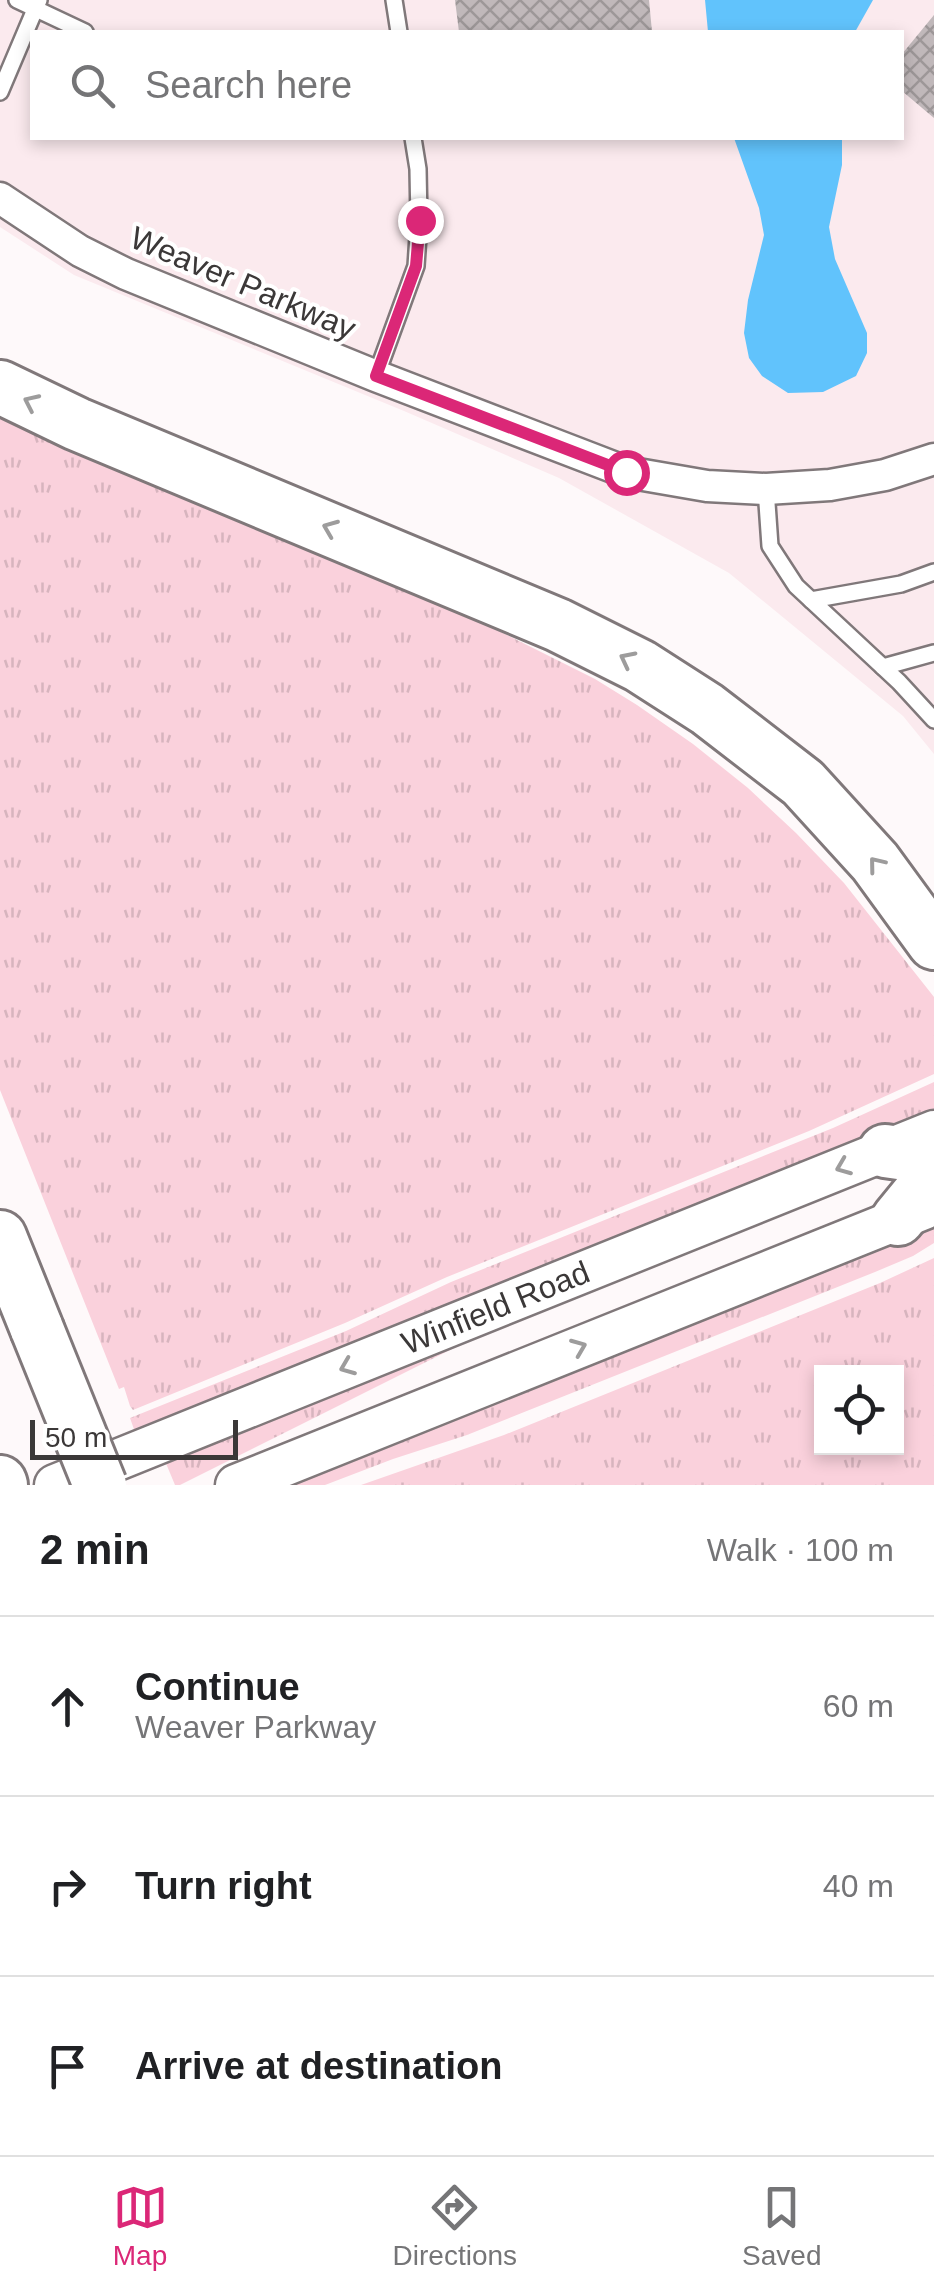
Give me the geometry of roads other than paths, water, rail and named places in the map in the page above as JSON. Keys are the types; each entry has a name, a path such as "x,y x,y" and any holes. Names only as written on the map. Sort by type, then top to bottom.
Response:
{"highway":[{"path":"0,387 77,424 558,625 640,666 707,709 803,783 875,862 934,943"},
{"path":"916,1212 934,1175"},
{"path":"0,1237 100,1485"}],"main road":[{"name":"Winfield Road","path":"56,1485 910,1154 934,1131"},
{"name":"Winfield Road","path":"236,1485 916,1212"}],"street":[{"name":"Weaver Parkway","path":"0,198 80,251 126,274 626,472 706,486 766,490 830,485 885,475 934,460"}],"lane":[{"path":"17,0 37,5 81,30"},
{"path":"394,0 398,30"},
{"path":"0,92 37,5"},
{"path":"376,376 416,266 420,220 413,140"},
{"path":"766,490 770,546 796,586 934,720"},
{"path":"811,600 901,584 934,572"},
{"path":"883,667 934,653"}],"water":[{"path":"705,0 873,0 856,30 708,30"},
{"path":"735,140 842,140 842,165 829,227 835,259 867,333 867,353 856,376 823,392 788,393 762,376 749,358 744,333 748,300 764,235 759,208"}]}
